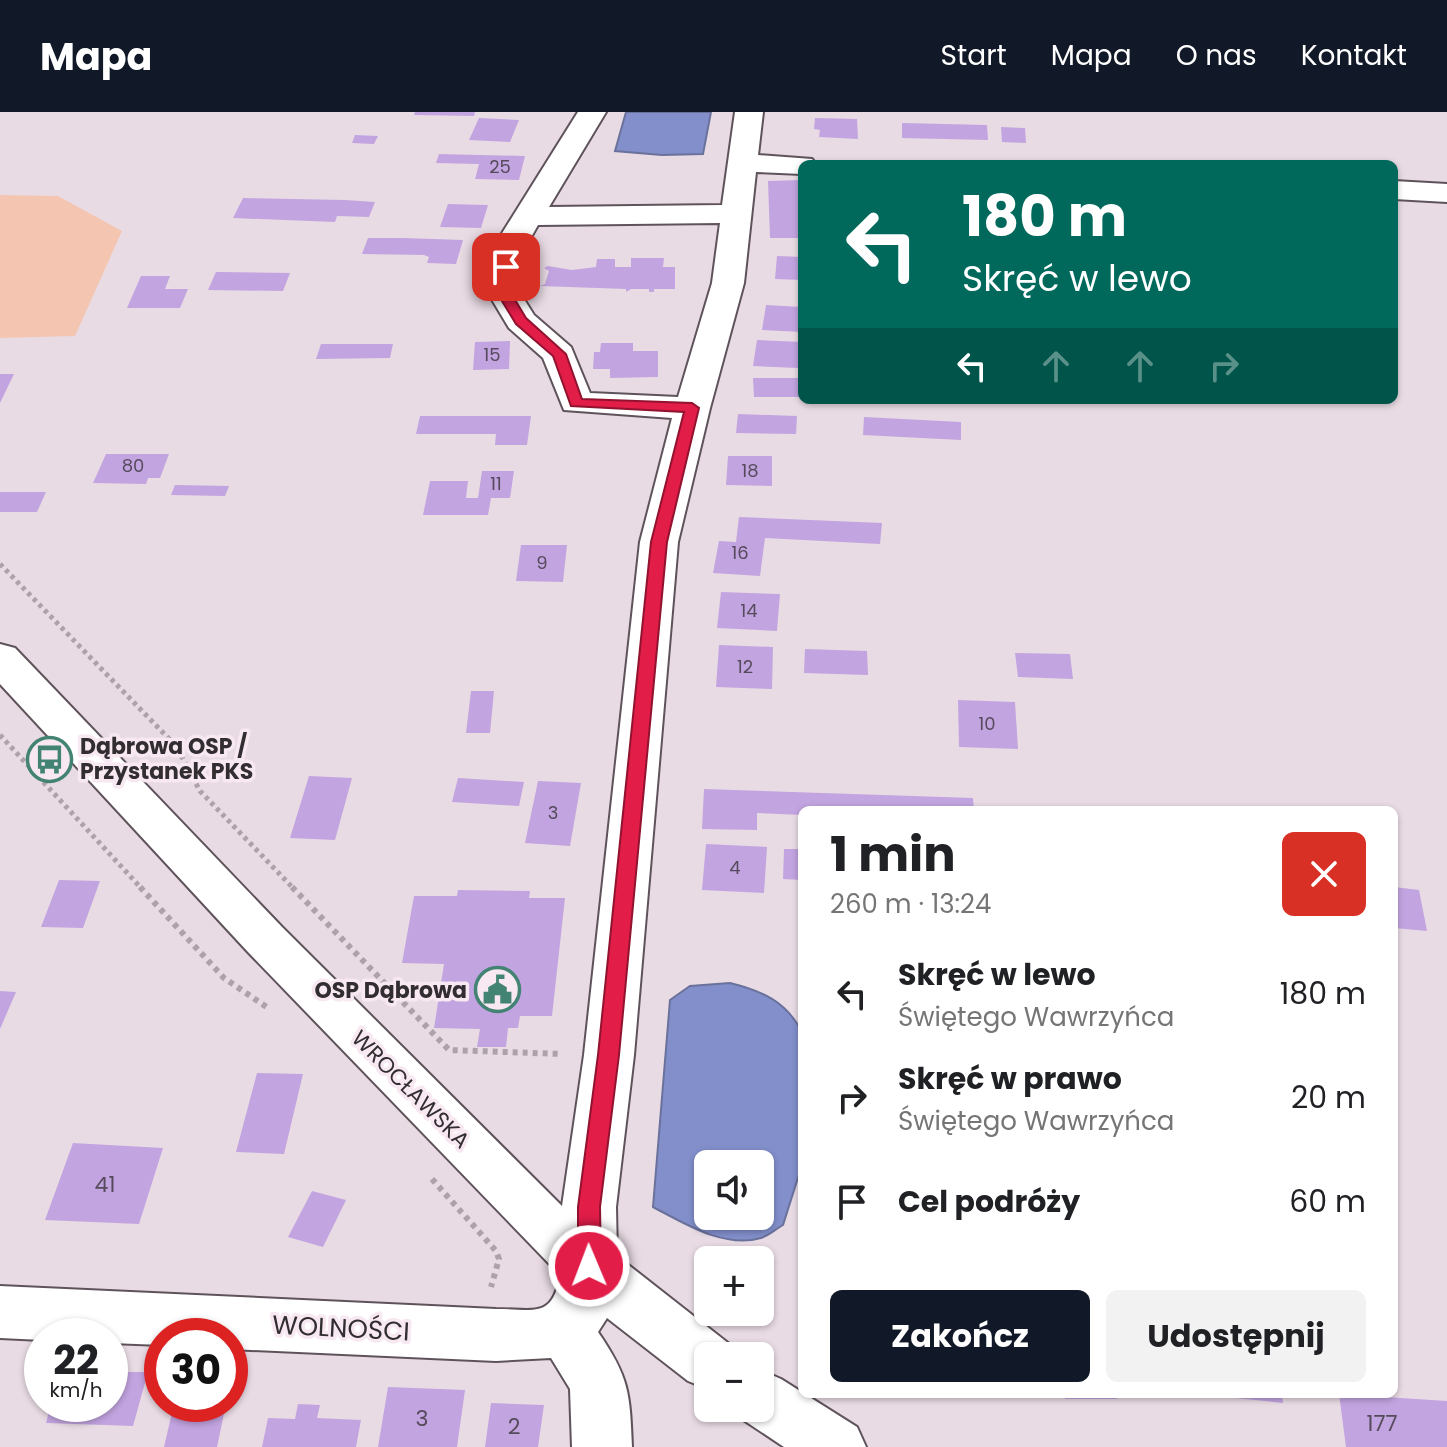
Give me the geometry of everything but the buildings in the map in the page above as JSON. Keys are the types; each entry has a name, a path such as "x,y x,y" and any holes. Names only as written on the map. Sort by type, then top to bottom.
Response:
{"street":[{"path":"592,112 510,246 501,288 521,321 559,354 576,403 692,408"},
{"path":"602,1447 601,1396 597,1380 564,1329 583,1308 589,1266 589,1207 609,1055 658,556 692,408 728,283 734,214 745,163 749,112"},
{"path":"745,163 798,165"},
{"path":"1398,190 1447,193"},
{"path":"530,216 734,214"},
{"name":"WROCŁAWSKA","path":"0,658 272,948 589,1266 694,1352"},
{"name":"WOLNOŚCI","path":"0,1312 478,1335 537,1335 564,1329"},
{"path":"774,1407 836,1447"}],"path":[{"path":"0,564 176,746 200,791 449,1050 575,1055"},
{"path":"0,735 224,978 274,1012"},
{"path":"423,1170 496,1251 499,1259 478,1335"}],"shaded area":[{"path":"0,195 58,196 122,231 75,336 0,338"}],"water":[{"path":"626,112 711,112 703,154 615,151"},
{"path":"730,983 772,999 798,1025 798,1178 783,1225 761,1238 747,1240 733,1240 698,1230 774,1230 774,1150 694,1150 694,1228 653,1207 670,1000 690,986"}],"place":[{"name":"Dąbrowa OSP / Przystanek PKS","path":"49,759"},
{"name":"OSP Dąbrowa","path":"498,990"}],"route":[{"path":"506,267 501,288 521,321 559,354 576,403 692,408 659,542 609,1055 589,1207 589,1266"}]}
